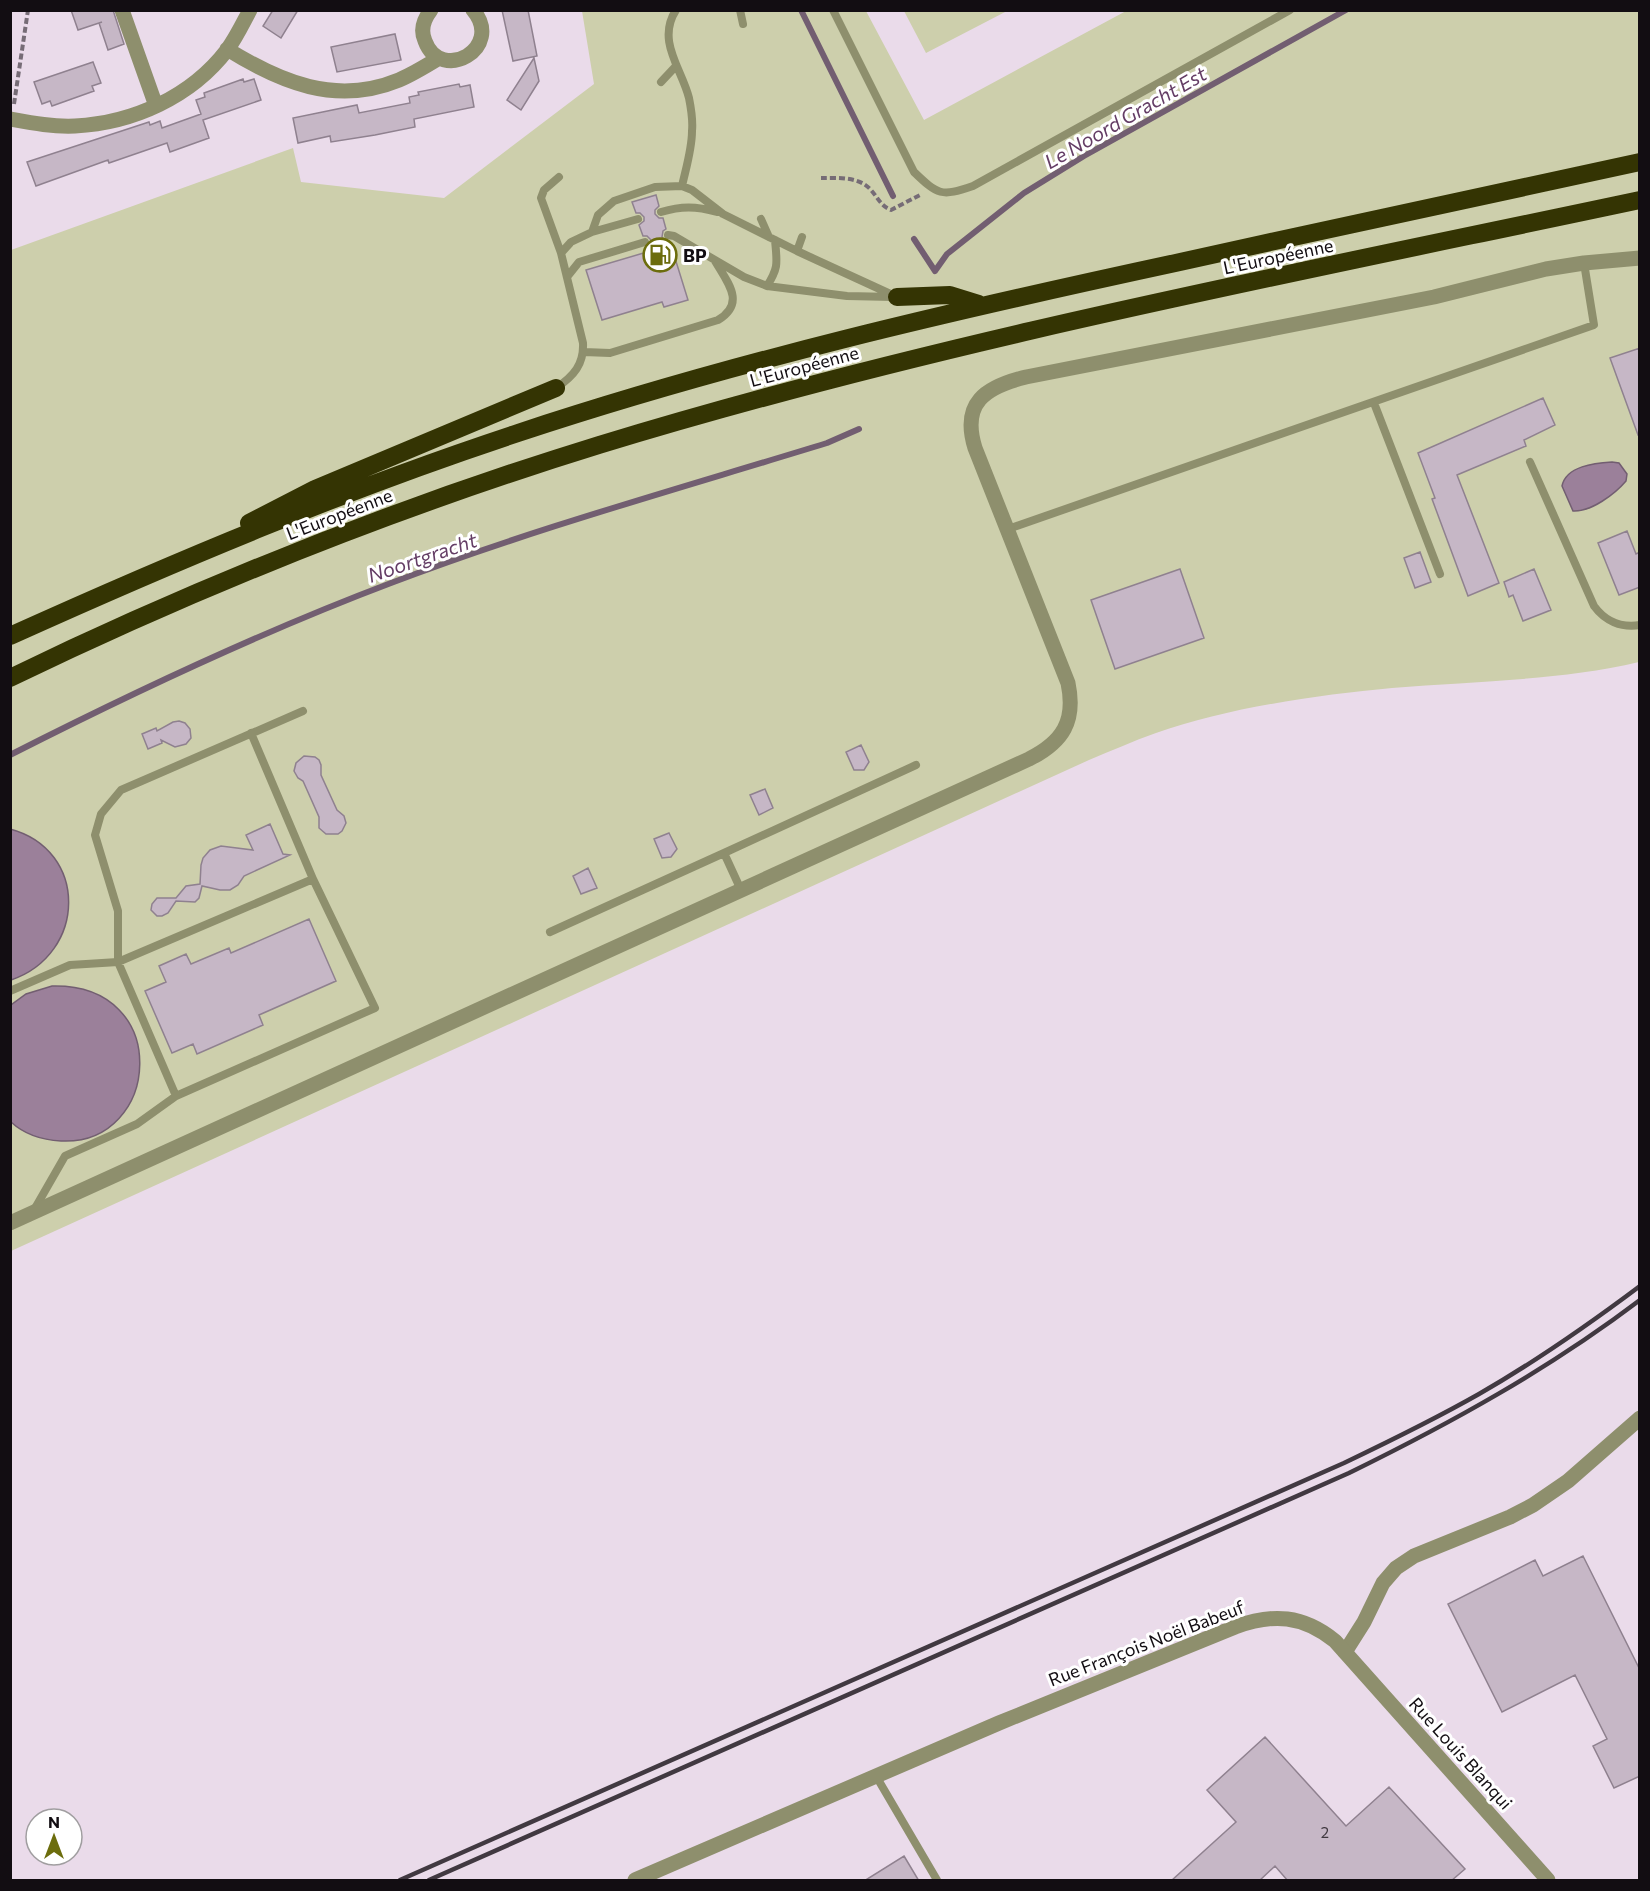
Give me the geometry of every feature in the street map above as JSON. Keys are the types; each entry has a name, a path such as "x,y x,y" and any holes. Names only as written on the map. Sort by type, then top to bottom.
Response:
{"highway":[{"name":"L'Européenne","path":"16,633 171,566 355,491 519,432 652,392 795,351 980,305 1640,162"},
{"name":"L'Européenne","path":"10,678 173,603 277,560 419,507 599,445 811,385 984,342 1640,200"},
{"path":"1413,248 1565,228 1640,213"},
{"path":"897,297 950,295 980,305"},
{"path":"171,566 315,489 556,388"}],"street":[{"path":"122,10 156,106"},
{"path":"11,119 53,125 82,125 115,120 156,106 191,86 227,49 250,10"},
{"path":"431,10 425,20 423,33 429,50 439,58 448,60 461,59 476,50 482,29 478,16 473,10"},
{"path":"227,49 277,77 301,86 329,90 355,90 384,85 410,75 439,58"},
{"path":"10,1223 1029,759 1050,746 1063,732 1070,716 1070,694 1068,683 975,448 970,422 972,413 986,393 1004,383 1026,377 1434,297 1546,269 1640,258"},
{"path":"1345,1652 1364,1622 1383,1583 1396,1568 1414,1556 1510,1517 1539,1501 1574,1476 1640,1418"},
{"name":"Rue François Noël Babeuf","path":"635,1881 1066,1695 1246,1623 1267,1618 1299,1621 1318,1629 1345,1652"},
{"name":"Rue Louis Blanqui","path":"1345,1652 1548,1881"}],"lane":[{"path":"676,10 668,33 670,51 689,99 693,130 682,186"},
{"path":"740,10 743,24"},
{"path":"833,10 914,172 932,189 950,193 973,186 1290,10"},
{"path":"661,82 676,66"},
{"path":"556,388 578,369 584,352 561,254 541,198 544,190 559,177"},
{"path":"592,232 598,215 614,201 655,187 682,186 692,189 723,214"},
{"path":"661,212 678,207 698,206 723,214 797,252 897,297"},
{"path":"561,254 571,242 592,232 638,219"},
{"path":"761,219 772,239 777,262 776,273 767,286"},
{"path":"668,235 674,236 744,277 767,286 847,296 897,297"},
{"path":"797,252 802,237"},
{"path":"567,277 579,262 645,242"},
{"path":"584,352 610,353 718,320 729,313 734,302 731,289 714,260"},
{"path":"1008,529 1594,325 1584,263"},
{"path":"1374,403 1440,574"},
{"path":"1530,462 1594,606 1607,620 1640,625"},
{"path":"176,1096 118,962 118,911 95,836 101,814 121,790 303,711"},
{"path":"32,1213 65,1156 137,1124 176,1096 375,1008 313,879 251,733"},
{"path":"550,932 916,765"},
{"path":"724,853 741,890"},
{"path":"10,991 70,965 118,962 313,879"},
{"path":"876,1776 937,1881"}],"path":[{"path":"11,119 28,10"},
{"path":"820,178 846,177 869,187 883,207 891,210 932,189"}],"green space":[{"path":"582,11 866,11 924,120 1126,11 1639,11 1639,662 1547,677 1333,694 1212,716 1147,736 1089,760 11,1251 11,250 293,148 301,182 444,198 594,84"},
{"path":"904,11 1007,11 926,53"}],"shaded area":[{"path":"1619,463 1627,474 1626,481 1602,501 1587,509 1573,511 1562,486 1565,479 1582,467"},
{"path":"10,829 36,840 54,858 65,879 69,903 65,926 54,948 36,967 11,980"},
{"path":"52,986 92,992 119,1010 135,1035 140,1064 134,1093 119,1118 94,1136 61,1141 47,1139 34,1136 11,1122 11,1005 26,994"}],"building":[{"path":"71,10 113,10 124,44 108,50 99,23 78,30"},
{"path":"273,10 298,10 281,38 263,26"},
{"path":"502,10 528,10 537,56 513,61"},
{"path":"395,34 401,60 337,72 331,47"},
{"path":"534,58 539,81 521,110 507,100"},
{"path":"93,62 101,83 92,86 94,91 52,106 50,101 42,104 34,82"},
{"path":"243,79 244,82 254,79 261,100 203,120 209,138 170,152 167,143 109,163 108,160 36,186 27,162 149,122 150,125 160,121 162,128 201,114 196,100 205,97 204,93"},
{"path":"459,84 460,87 470,85 474,107 414,119 415,127 331,142 330,136 298,143 293,118 357,105 359,113 410,103 409,97 419,95 418,92"},
{"path":"656,195 659,206 655,214 663,218 666,229 662,237 670,242 688,300 664,307 662,302 602,320 586,270 647,252 646,248 651,244 651,240 643,236 639,225 644,221 644,217 636,213 632,202"},
{"path":"1640,348 1640,434 1638,435 1610,358"},
{"path":"1543,398 1555,425 1524,440 1526,446 1457,475 1499,583 1468,596 1432,499 1435,498 1418,453"},
{"path":"1627,531 1636,554 1640,552 1640,587 1619,595 1598,543"},
{"path":"1420,552 1431,582 1415,588 1404,558"},
{"path":"1180,569 1204,638 1115,669 1091,600"},
{"path":"1534,569 1551,610 1523,621 1513,595 1509,597 1504,582"},
{"path":"179,721 185,723 190,729 191,738 186,744 175,747 161,740 162,743 148,749 142,734 156,728 157,731"},
{"path":"861,745 869,762 864,770 854,770 846,752"},
{"path":"304,756 315,757 319,760 321,775 337,810 344,816 346,823 338,834 326,834 319,828 319,817 303,781 294,771 296,763"},
{"path":"765,789 773,808 759,815 750,795"},
{"path":"270,824 283,854 290,855 244,876 238,885 230,890 202,886 199,898 195,902 176,901 168,913 162,916 157,916 151,910 157,898 176,898 186,886 200,884 203,858 210,850 221,846 253,850 246,835"},
{"path":"669,833 677,849 671,857 662,858 654,839"},
{"path":"588,868 597,888 581,894 573,876"},
{"path":"309,919 336,981 259,1015 263,1025 197,1054 193,1044 172,1053 145,991 166,982 159,966 186,954 191,964 229,948 231,953"},
{"path":"1583,1556 1640,1670 1640,1776 1614,1788 1593,1746 1607,1739 1575,1675 1502,1712 1448,1604 1535,1560 1543,1576"},
{"path":"1265,1737 1346,1826 1389,1787 1465,1869 1451,1881 1288,1881 1275,1866 1259,1881 1171,1881 1236,1822 1207,1790"},
{"path":"904,1856 919,1881 864,1881"}],"waterway":[{"path":"801,10 893,196"},
{"name":"Le Noord Gracht Est","path":"914,239 935,271 947,254 1024,193 1084,156 1346,10"},
{"name":"Noortgracht","path":"10,755 198,664 391,583 553,527 827,443 859,429"}],"railway":[{"path":"400,1880 1344,1463 1429,1421 1500,1382 1561,1343 1640,1286"},
{"path":"429,1880 1349,1473 1499,1394 1570,1349 1640,1300"}],"place":[{"name":"BP","path":"660,255"}]}
